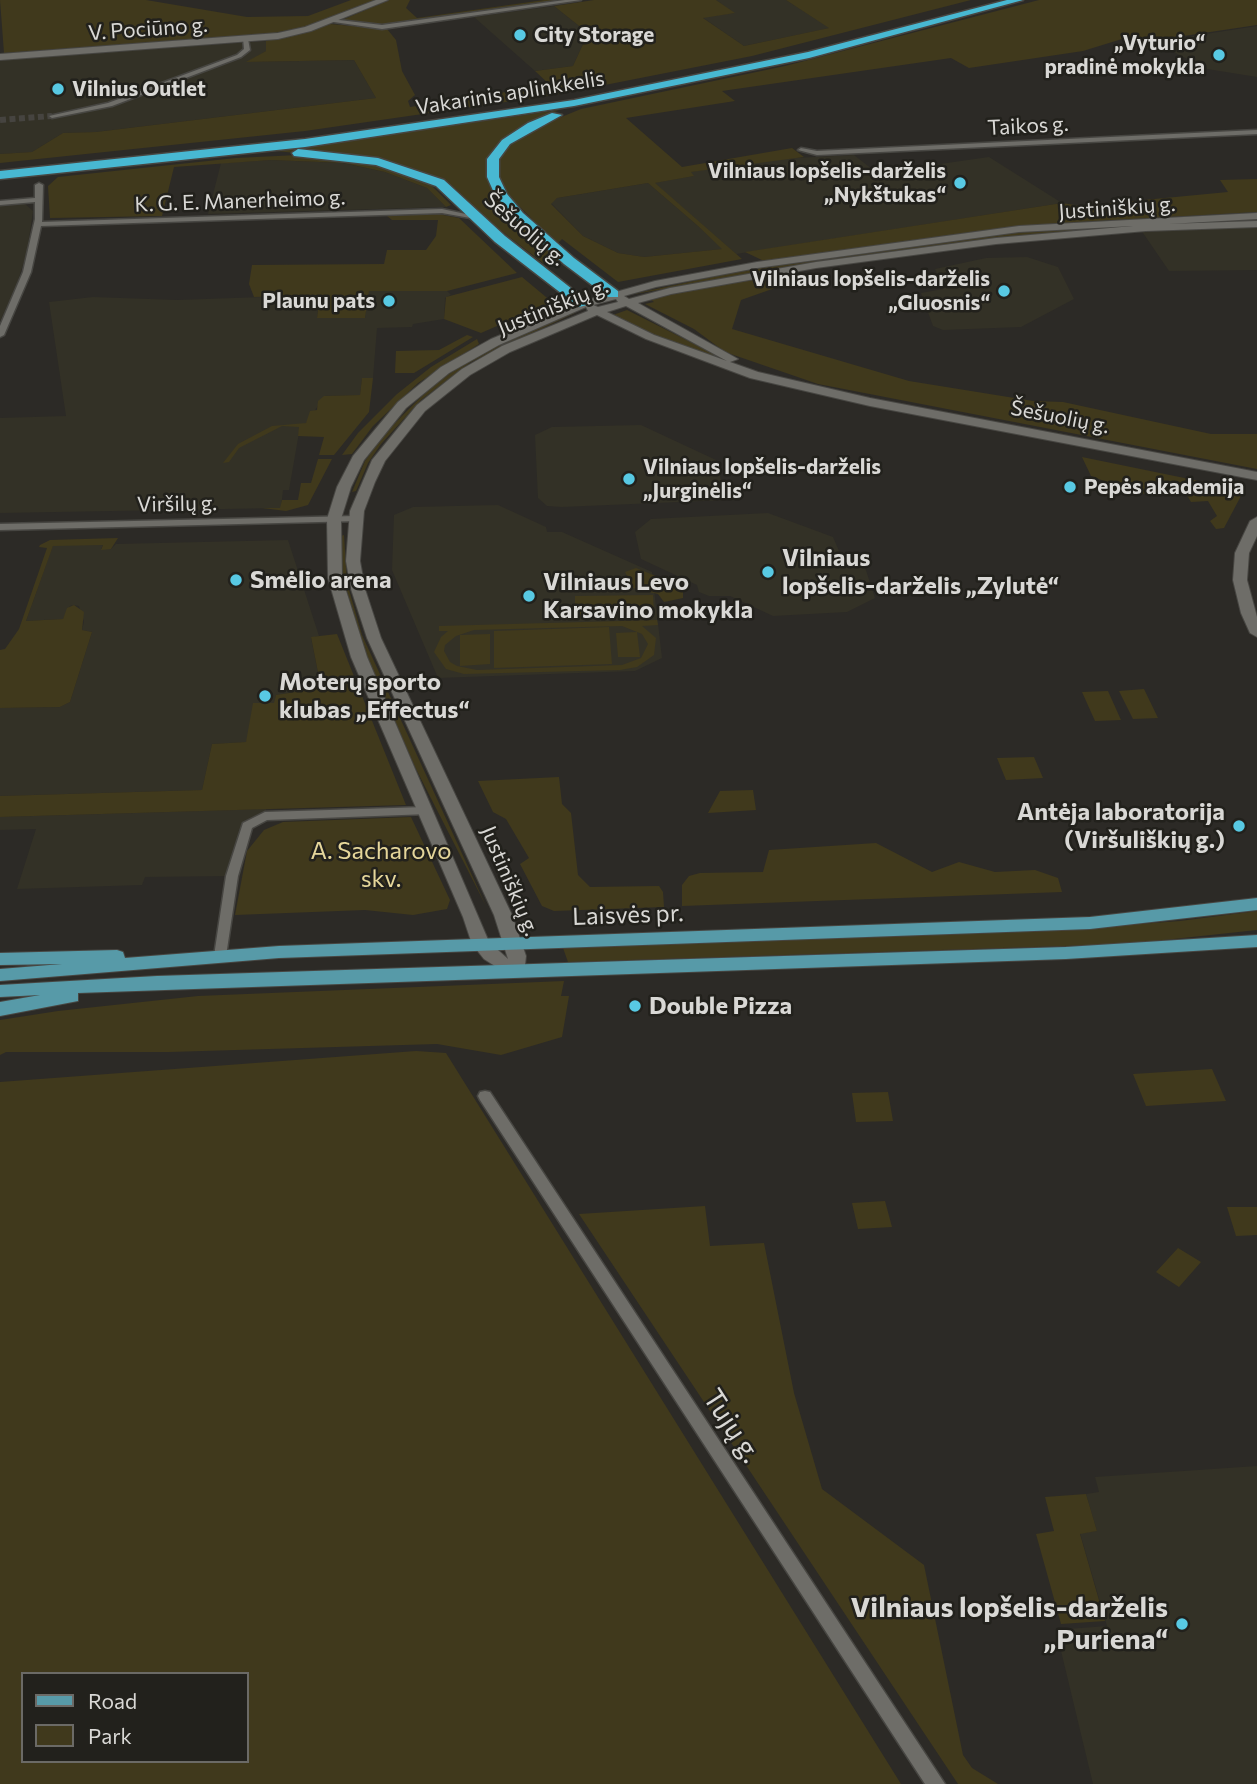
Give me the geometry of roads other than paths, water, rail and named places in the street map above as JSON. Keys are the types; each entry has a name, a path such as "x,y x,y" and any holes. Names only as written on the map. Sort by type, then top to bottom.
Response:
{"highway":[{"name":"Vakarinis aplinkkelis","path":"0,168 276,140 569,97 791,52 989,0"},
{"name":"Vakarinis aplinkkelis","path":"0,176 198,156 464,121 621,94 808,55 1018,0"},
{"name":"Šešuolių g.","path":"613,294 569,261 519,216 501,195 492,177 493,159 506,142 532,125 621,94"},
{"name":"Šešuolių g.","path":"198,156 299,153 361,159 431,179 459,199 537,270 584,304"},
{"path":"537,270 557,269 569,261"}],"main road":[{"name":"V. Pociūno g.","path":"0,57 245,40 298,32 384,0"},
{"name":"Justiniškių g.","path":"1257,216 1126,221 953,237 720,271 613,294 495,342 453,365 420,390 395,414 358,459 344,487 334,519 335,578 348,628 472,916 481,944 500,964 512,971 517,956 503,915 374,638 358,589 353,562 360,500 379,460 421,408 483,361 597,311 625,302 741,277 982,242 1146,228 1257,224"},
{"name":"Šešuolių g.","path":"613,294 720,354 814,389"},
{"name":"Šešuolių g.","path":"584,304 704,359 754,375 1257,476"},
{"path":"1257,522 1242,553 1240,580 1248,613 1257,633"},
{"name":"Laisvės pr.","path":"0,975 220,956 1090,923 1257,904"},
{"path":"0,991 157,982 1079,952 1257,941"},
{"path":"0,959 100,954 183,960"},
{"path":"0,1009 157,982"}],"street":[{"path":"330,21 382,27 578,0"},
{"path":"52,116 110,105 239,56 248,48 245,40"},
{"name":"Taikos g.","path":"801,150 817,153 1257,132"},
{"path":"0,335 23,284 38,224 39,186"},
{"path":"442,211 456,206 459,199"},
{"path":"0,203 39,200"},
{"name":"K. G. E. Manerheimo g.","path":"38,224 442,211 475,216"},
{"name":"Viršilų g.","path":"0,527 356,519"},
{"path":"220,956 232,876 247,826 265,816 425,811"},
{"name":"Tujų g.","path":"485,1096 936,1784"}],"tunnel":[{"path":"0,120 52,116"}],"place":[{"name":"City Storage","path":"520,35"},
{"name":"„Vyturio“ pradinė mokykla","path":"1219,55"},
{"name":"Vilnius Outlet","path":"58,89"},
{"name":"Vilniaus lopšelis-darželis „Nykštukas“","path":"960,183"},
{"name":"Vilniaus lopšelis-darželis „Gluosnis“","path":"1004,291"},
{"name":"Plaunu pats","path":"389,301"},
{"name":"Vilniaus lopšelis-darželis „Jurginėlis“","path":"629,479"},
{"name":"Pepės akademija","path":"1070,487"},
{"name":"Vilniaus lopšelis-darželis „Zylutė“","path":"768,572"},
{"name":"Smėlio arena","path":"236,580"},
{"name":"Vilniaus Levo Karsavino mokykla","path":"529,596"},
{"name":"Moterų sporto klubas „Effectus“","path":"265,696"},
{"name":"Antėja laboratorija (Viršuliškių g.)","path":"1239,826"},
{"name":"Double Pizza","path":"635,1006"},
{"name":"Vilniaus lopšelis-darželis „Puriena“","path":"1182,1624"}],"park label":[{"name":"A. Sacharovo skv.","path":"381,865"}]}
